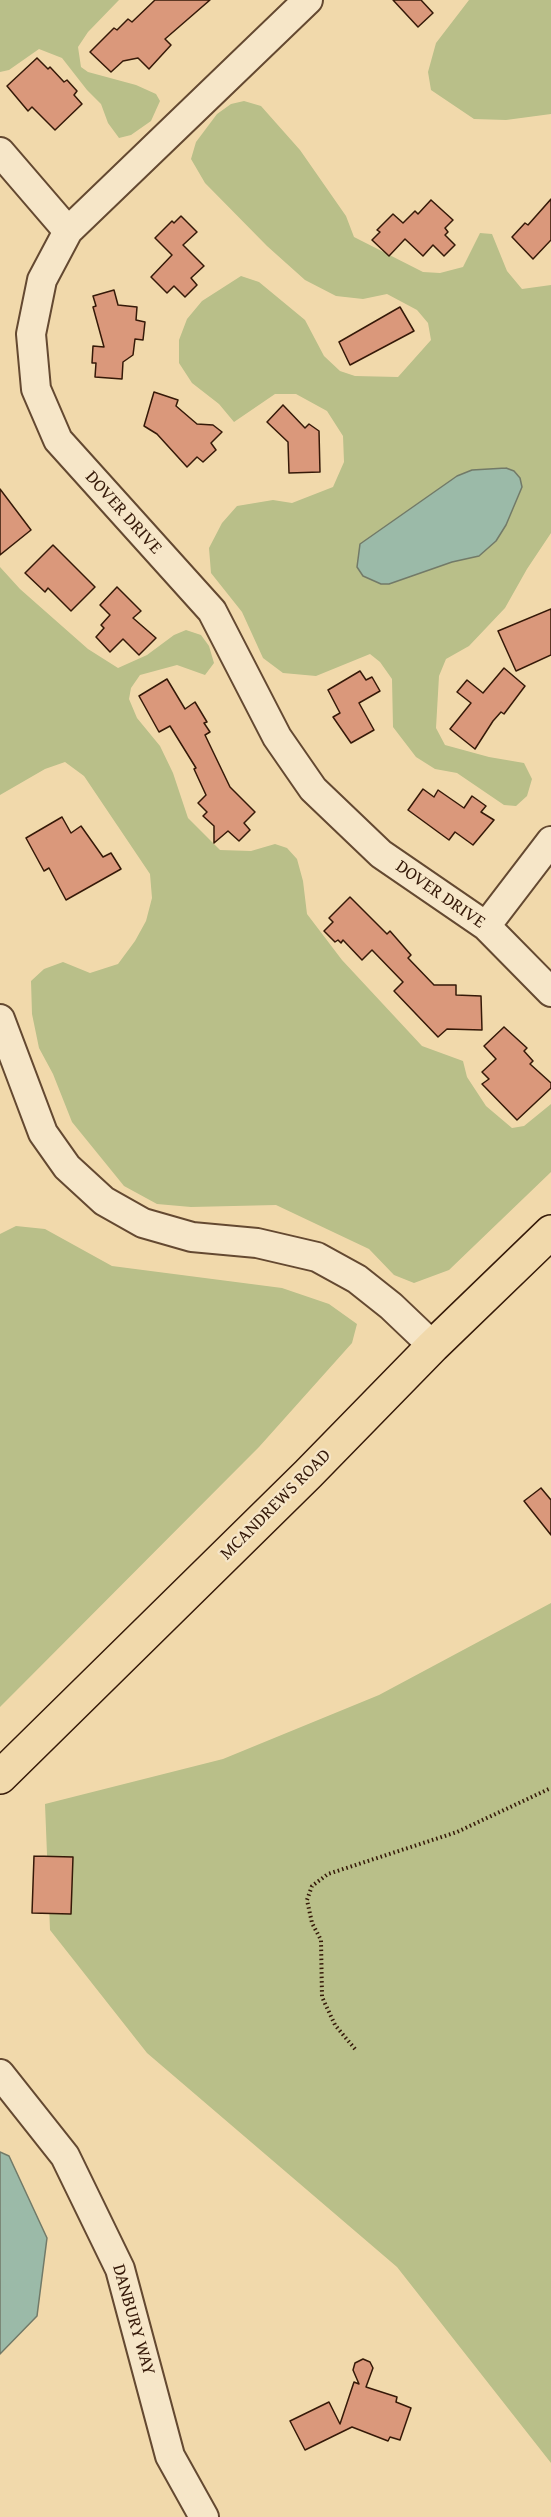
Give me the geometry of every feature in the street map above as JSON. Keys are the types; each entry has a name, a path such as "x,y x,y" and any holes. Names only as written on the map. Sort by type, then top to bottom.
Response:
{"main road":[{"name":"MCANDREWS ROAD","path":"0,1777 300,1482 433,1346 551,1232"}],"street":[{"name":"DOVER DRIVE","path":"308,0 68,231 42,280 31,334 36,389 58,440 212,611 277,737 313,789 381,854 486,926 551,992"},
{"path":"0,152 68,231"},
{"path":"486,926 551,841"},
{"path":"0,1019 43,1133 68,1167 104,1201 143,1223 192,1237 257,1243 317,1257 357,1279 391,1306 433,1346"},
{"name":"DANBURY WAY","path":"0,2074 65,2156 120,2270 170,2456 204,2517"}],"path":[{"path":"355,2049 335,2025 322,1997 321,1940 312,1923 307,1900 312,1886 328,1874 457,1832 551,1788"}],"green space":[{"path":"0,0 119,0 88,32 78,47 81,67 88,72 136,85 156,94 160,101 151,121 131,135 119,138 108,123 101,104 62,58 39,49 9,70 0,72"},
{"path":"469,0 551,0 551,114 506,120 474,119 431,90 428,72 436,43"},
{"path":"244,101 261,106 300,150 346,216 354,237 423,272 440,273 463,267 480,233 492,234 507,271 522,289 551,285 551,533 505,608 469,646 446,659 439,676 436,728 445,745 489,757 524,763 532,779 527,796 516,806 504,805 457,773 435,769 416,757 393,727 392,679 380,662 370,654 316,676 283,673 263,658 242,612 211,573 209,548 222,523 237,506 273,500 292,503 333,487 344,462 343,436 327,411 296,394 275,394 234,422 219,404 192,383 179,363 179,340 187,319 202,301 241,276 259,282 305,320 324,356 340,371 355,376 398,377 431,340 428,323 417,310 387,294 363,299 336,296 305,280 267,246 205,183 191,159 196,142 217,114 231,104"},
{"path":"0,567 20,589 88,649 118,668 147,655 174,635 186,630 201,635 209,646 214,663 205,675 177,665 140,675 131,688 129,699 137,718 160,746 173,773 188,818 220,850 251,851 275,844 287,848 297,859 303,881 307,914 342,960 422,1046 463,1061 467,1077 486,1106 512,1128 524,1126 551,1104 551,1172 449,1270 414,1283 394,1275 369,1249 276,1205 191,1207 157,1204 124,1186 72,1122 53,1074 39,1048 32,1014 31,981 44,969 63,962 90,973 118,964 146,921 152,898 150,874 84,776 65,762 45,769 0,795"},
{"path":"16,1226 45,1229 112,1266 282,1288 329,1304 357,1324 352,1343 259,1447 0,1707 0,1234"},
{"path":"551,1603 551,2463 397,2267 147,2053 50,1930 45,1804 223,1759 379,1695"}],"shaded area":[{"path":"506,468 514,471 520,478 522,487 506,525 496,541 479,556 452,562 389,584 381,584 363,576 357,567 360,544 457,476 472,470"},
{"path":"0,2152 9,2156 47,2238 37,2316 0,2354"}],"building":[{"path":"155,0 210,0 165,39 171,45 149,69 138,58 123,61 111,72 90,52 114,28 117,30 128,19 132,22"},
{"path":"393,0 421,0 433,13 418,27"},
{"path":"37,58 48,69 50,67 64,82 67,80 77,91 74,95 82,104 55,130 32,107 28,111 7,86"},
{"path":"551,199 551,240 533,259 512,237 525,223 528,225"},
{"path":"431,200 453,220 445,228 448,232 445,235 455,245 444,256 433,245 423,256 405,239 389,256 372,240 380,232 377,230 393,214 403,223 415,211 418,214"},
{"path":"181,216 197,232 183,245 204,266 191,278 197,285 185,297 174,286 167,293 151,277 172,255 155,238 172,221 174,223"},
{"path":"114,290 118,305 137,307 136,320 145,322 143,340 135,339 133,355 123,362 122,379 95,377 96,363 92,363 93,346 104,347 93,307 96,306 93,296"},
{"path":"400,307 414,331 350,365 339,342"},
{"path":"154,392 178,400 176,406 197,424 213,425 222,432 211,443 216,450 203,462 197,457 187,467 157,434 144,426"},
{"path":"283,405 305,428 309,424 319,431 320,472 289,473 288,442 267,422"},
{"path":"0,489 31,530 0,555"},
{"path":"53,545 95,587 71,611 48,588 45,592 25,573"},
{"path":"117,587 141,611 133,618 156,638 139,655 123,639 110,652 96,637 104,628 101,625 110,615 100,605"},
{"path":"551,609 551,655 516,671 498,631"},
{"path":"504,668 525,686 504,714 501,712 493,721 475,749 450,729 471,703 457,692 467,680 483,693"},
{"path":"360,671 366,680 372,677 380,691 359,703 374,730 351,743 333,717 340,713 328,690"},
{"path":"167,679 185,709 195,702 207,722 204,723 210,732 205,735 230,787 255,812 244,823 250,830 239,841 228,831 214,843 214,826 203,816 207,812 198,803 206,795 194,769 196,768 170,726 159,732 139,696"},
{"path":"423,789 434,797 438,790 464,808 472,796 486,806 481,812 494,820 473,845 455,832 449,840 408,810"},
{"path":"62,817 71,833 81,826 103,857 111,853 121,869 66,900 49,868 44,871 26,838"},
{"path":"350,897 387,934 390,931 411,955 408,958 434,985 456,985 456,995 481,996 482,1030 447,1029 438,1037 394,991 403,982 372,950 362,960 343,940 341,943 338,940 335,942 324,931 333,922 329,918"},
{"path":"504,1027 527,1048 524,1051 533,1061 530,1064 551,1083 551,1088 517,1120 482,1084 489,1079 482,1072 496,1059 484,1046"},
{"path":"541,1488 551,1500 551,1535 524,1501"},
{"path":"34,1856 73,1857 71,1914 32,1913"},
{"path":"363,2359 370,2362 373,2368 366,2387 397,2397 396,2402 411,2408 400,2440 390,2437 388,2441 352,2427 305,2450 290,2421 329,2402 340,2424 354,2382 359,2384 353,2370 355,2363"}]}
